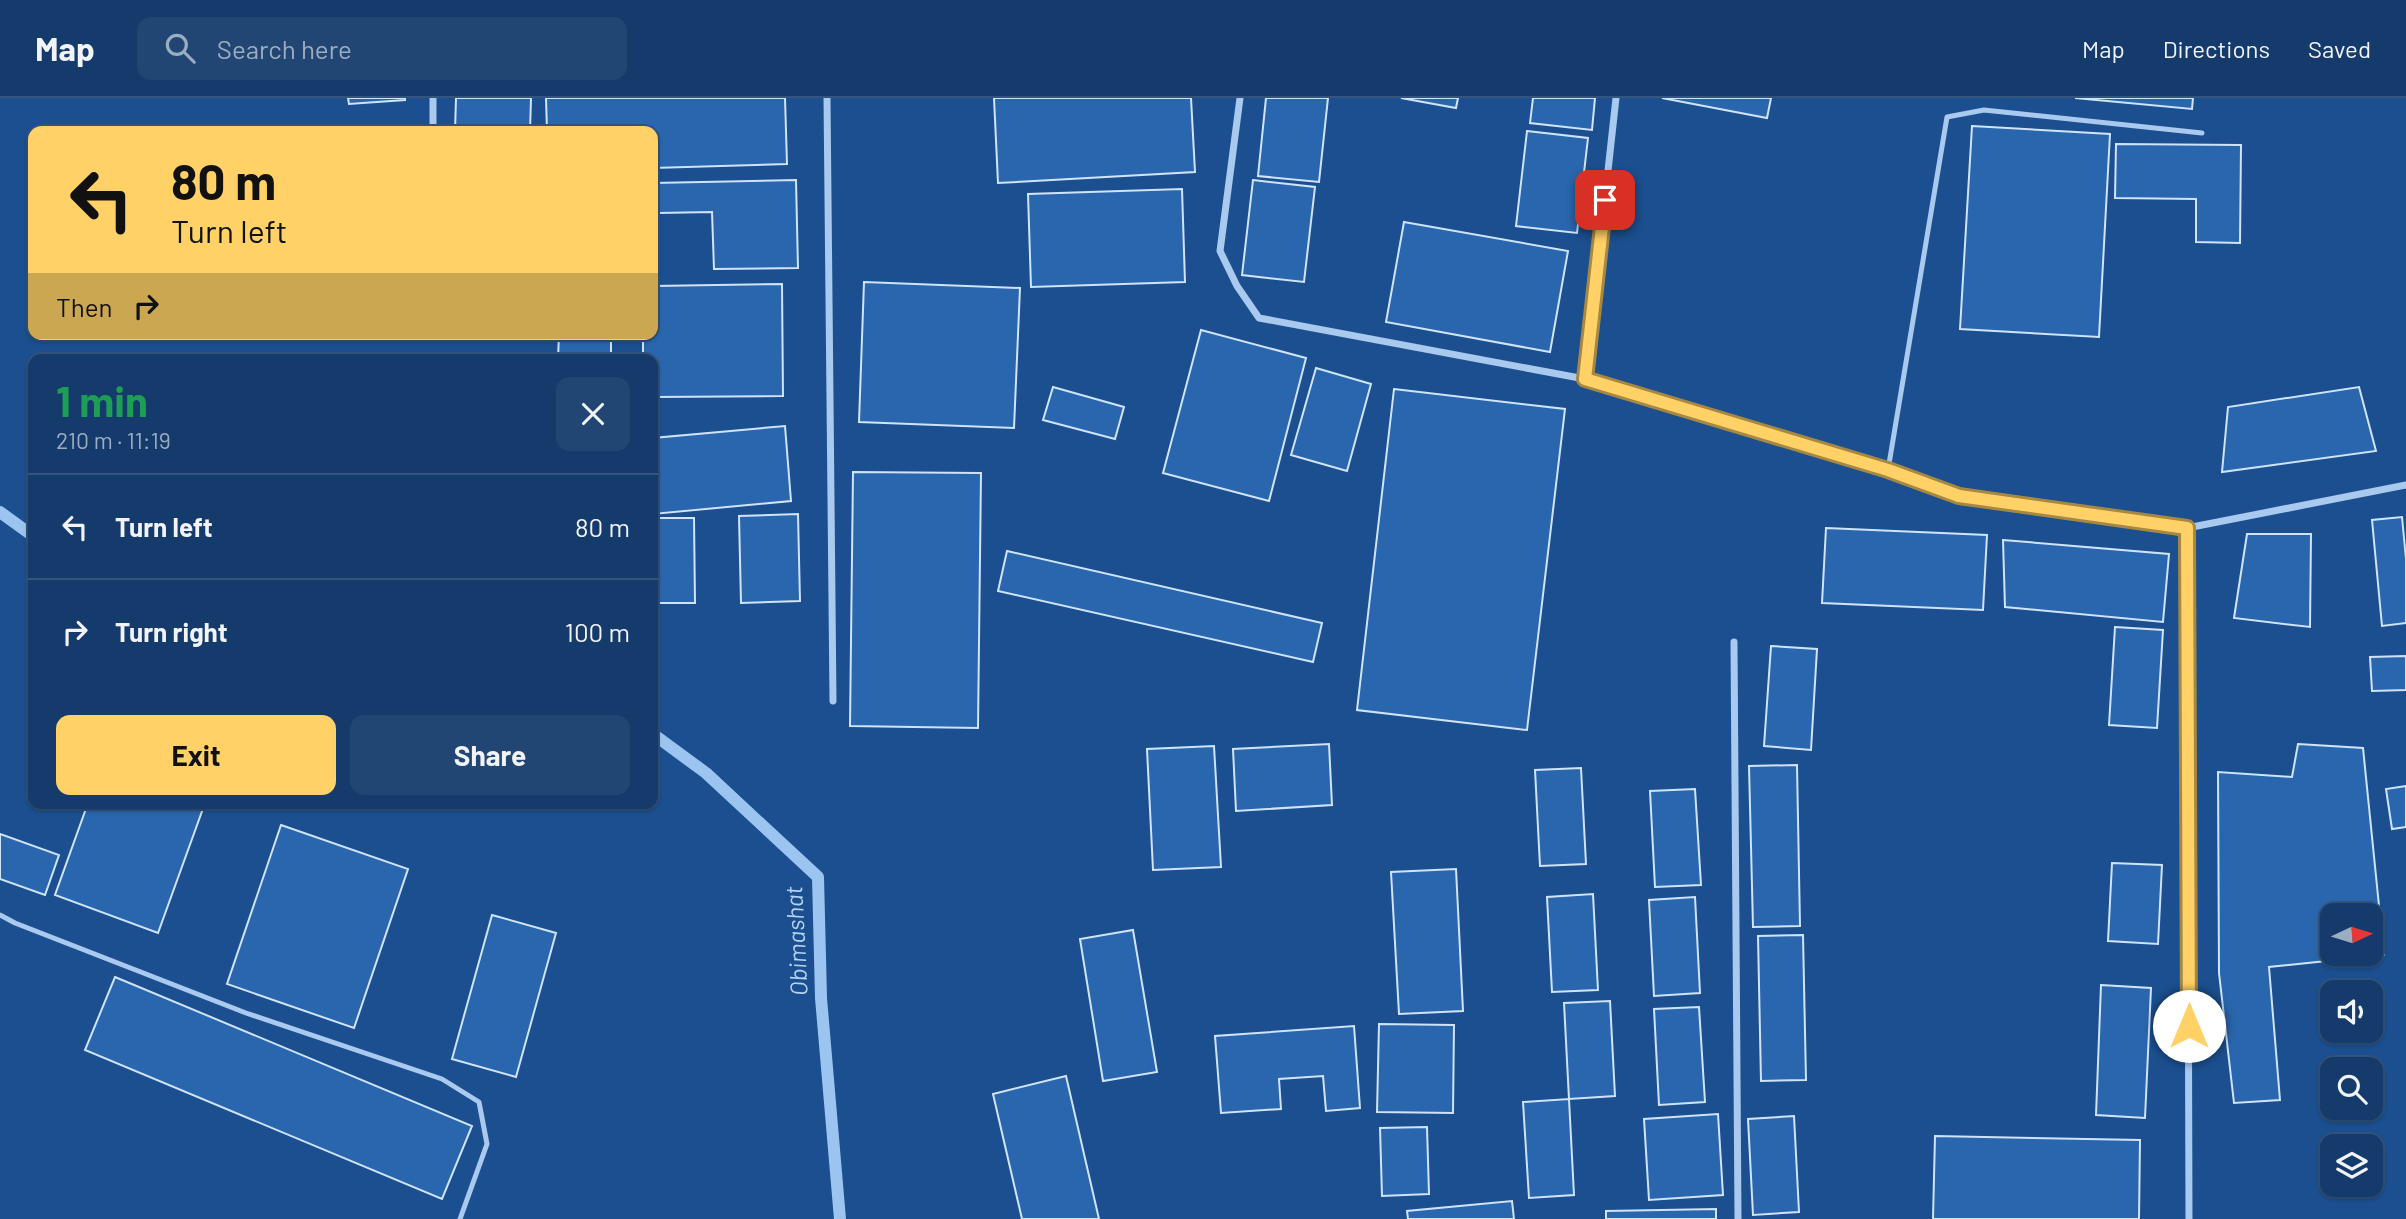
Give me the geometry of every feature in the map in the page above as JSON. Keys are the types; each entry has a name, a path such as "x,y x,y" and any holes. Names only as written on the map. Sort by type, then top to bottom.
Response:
{"street":[{"path":"433,98 433,126"},
{"path":"827,98 833,701"},
{"path":"1240,98 1220,251 1237,286 1259,318 1585,379 1888,470 1959,496 2187,528 2406,485"},
{"path":"1585,379 1616,98"},
{"path":"2187,528 2189,1219"},
{"path":"1734,642 1738,1219"}],"lane":[{"path":"1888,470 1947,117 1984,110 2202,133"},
{"path":"0,915 246,1013 443,1079 480,1102 487,1144 460,1219"}],"building":[{"path":"348,98 405,98 405,100 349,104"},
{"path":"456,98 531,98 530,126 455,126"},
{"path":"546,98 785,98 787,164 658,168 658,126 547,126"},
{"path":"994,98 1191,98 1195,172 998,183"},
{"path":"1266,98 1328,98 1319,182 1258,176"},
{"path":"1401,98 1458,98 1456,108"},
{"path":"1533,98 1595,98 1592,130 1530,123"},
{"path":"1662,98 1771,98 1767,118"},
{"path":"2075,98 2193,98 2192,109"},
{"path":"1972,126 2110,134 2099,337 1960,329"},
{"path":"1527,131 1588,138 1577,233 1516,226"},
{"path":"2116,144 2241,145 2240,243 2196,242 2196,199 2115,198"},
{"path":"796,180 798,268 714,269 712,212 658,213 658,183"},
{"path":"1253,180 1315,187 1304,282 1242,275"},
{"path":"1182,189 1185,282 1031,287 1028,194"},
{"path":"658,213 659,277 658,277"},
{"path":"1404,222 1568,251 1550,352 1386,322"},
{"path":"864,282 1020,288 1014,428 859,422"},
{"path":"782,284 783,396 658,397 658,354 643,354 643,340 658,340 658,286"},
{"path":"1201,330 1306,358 1269,501 1163,473"},
{"path":"559,340 611,340 611,354 558,354"},
{"path":"1316,368 1371,384 1347,471 1291,455"},
{"path":"1053,387 1124,407 1115,439 1043,420"},
{"path":"2359,387 2376,451 2222,472 2228,407"},
{"path":"1394,389 1565,409 1527,730 1357,710"},
{"path":"785,426 791,501 658,514 658,438"},
{"path":"853,472 981,473 978,728 850,726"},
{"path":"798,514 800,601 741,603 739,516"},
{"path":"2402,517 2406,559 2406,623 2382,626 2372,520"},
{"path":"658,518 694,518 695,603 658,603"},
{"path":"1826,528 1987,535 1983,610 1822,603"},
{"path":"2247,534 2311,534 2310,627 2234,618"},
{"path":"2003,540 2169,554 2163,622 2005,607"},
{"path":"1007,551 1322,623 1313,662 998,591"},
{"path":"2115,627 2163,630 2157,728 2109,725"},
{"path":"1771,646 1817,649 1811,750 1764,746"},
{"path":"2406,656 2406,690 2372,691 2370,657"},
{"path":"1329,744 1332,805 1236,811 1233,749"},
{"path":"2298,744 2363,748 2379,903 2320,903 2320,962 2269,967 2280,1100 2234,1103 2219,973 2218,772 2292,777"},
{"path":"1214,746 1221,867 1153,870 1147,749"},
{"path":"1797,765 1800,926 1753,927 1749,766"},
{"path":"1581,768 1586,864 1540,866 1535,770"},
{"path":"2406,786 2406,827 2392,829 2386,789"},
{"path":"1695,789 1701,885 1655,887 1650,791"},
{"path":"86,809 203,809 158,933 55,895"},
{"path":"281,825 408,869 354,1028 227,984"},
{"path":"0,834 59,855 45,895 0,879"},
{"path":"2112,863 2162,865 2158,944 2108,941"},
{"path":"1456,869 1463,1011 1399,1014 1391,872"},
{"path":"1593,894 1598,990 1552,992 1547,897"},
{"path":"1695,897 1700,993 1654,996 1649,900"},
{"path":"492,915 556,933 516,1077 452,1059"},
{"path":"1133,930 1157,1072 1103,1081 1080,939"},
{"path":"1803,935 1806,1080 1761,1081 1758,936"},
{"path":"115,977 472,1126 442,1199 85,1050"},
{"path":"2101,985 2151,988 2145,1118 2096,1115"},
{"path":"1610,1001 1615,1096 1569,1099 1564,1003"},
{"path":"1699,1007 1705,1102 1659,1105 1654,1009"},
{"path":"1379,1024 1454,1025 1453,1113 1377,1112"},
{"path":"1354,1026 1360,1108 1326,1111 1323,1076 1279,1079 1281,1109 1221,1113 1215,1036"},
{"path":"1066,1076 1099,1219 1022,1219 993,1094"},
{"path":"1569,1099 1574,1195 1529,1198 1523,1102"},
{"path":"1718,1114 1723,1195 1649,1200 1644,1119"},
{"path":"1794,1116 1799,1212 1753,1215 1748,1119"},
{"path":"1427,1127 1429,1194 1382,1196 1380,1128"},
{"path":"1935,1136 2140,1140 2139,1219 1933,1219"},
{"path":"1512,1201 1514,1219 1408,1219 1407,1211"},
{"path":"1716,1209 1716,1219 1606,1219 1606,1211"}],"waterway":[{"name":"Obimashat","path":"0,512 28,532"},
{"name":"Obimashat","path":"658,738 706,773 818,877 821,998 840,1219"}],"route":[{"path":"1605,200 1585,379 1888,470 1959,496 2187,528 2189,1026"}]}
